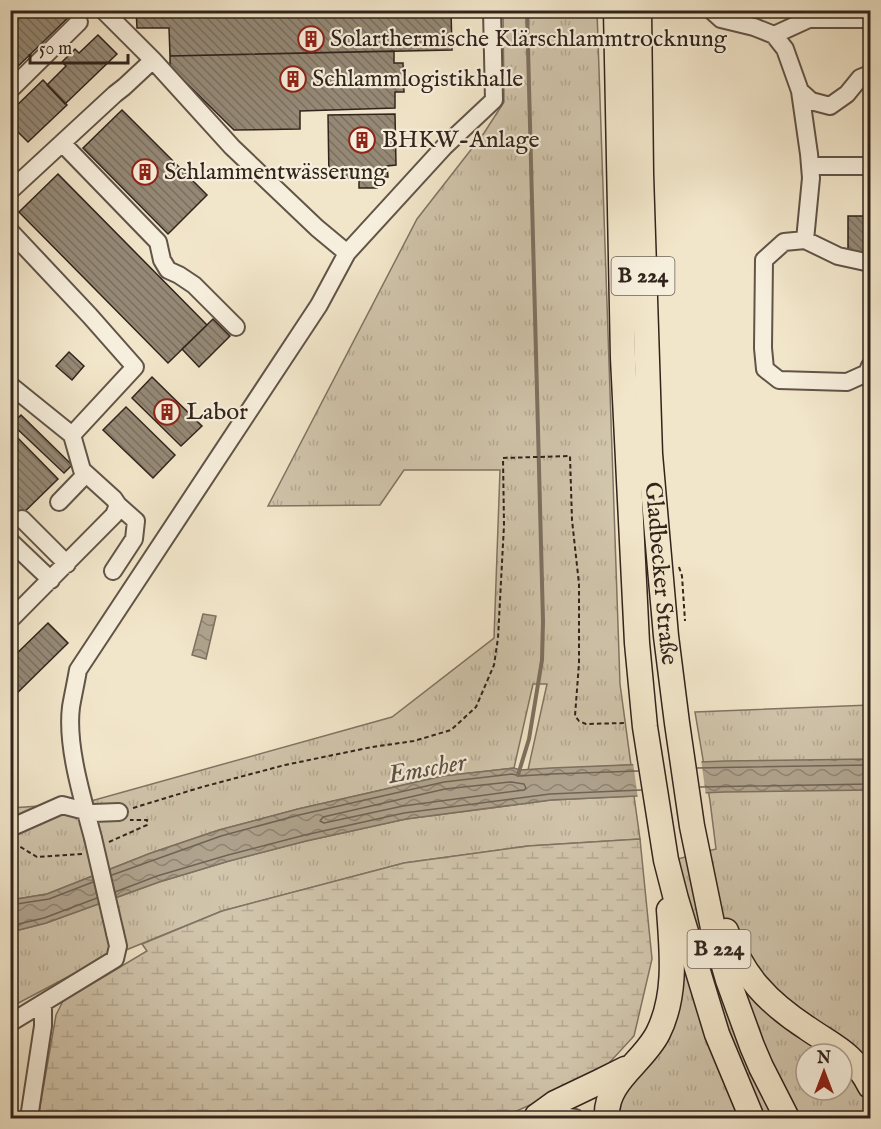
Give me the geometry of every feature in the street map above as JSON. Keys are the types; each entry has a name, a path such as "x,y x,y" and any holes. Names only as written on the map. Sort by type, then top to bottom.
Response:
{"highway":[{"name":"Gladbecker Straße","path":"616,10 623,358 636,620 637,725 676,899 717,1034 752,1119"},
{"name":"Gladbecker Straße","path":"639,10 640,174 650,454 663,612 676,723 691,821 713,928 728,980 761,1067 787,1119"},
{"path":"691,821 733,950 748,975 763,994 781,1010 847,1054 862,1071 870,1086"},
{"path":"607,1119 608,1102 613,1089 651,1045 665,1017 670,992 672,962 666,860"},
{"path":"531,1114 633,1065"}],"street":[{"path":"103,10 153,60 232,147 317,228 347,253"},
{"path":"10,1023 115,959 118,946 78,782 70,733 71,708 78,670 319,305 347,253 444,147 494,100 492,10"},
{"path":"711,10 721,19 754,27 774,35 785,49 800,91 811,166 805,240"},
{"path":"774,35 808,19 870,19"},
{"path":"10,90 79,22"},
{"path":"10,191 153,60"},
{"path":"800,91 811,101 830,106 847,94 860,78 870,74"},
{"path":"62,143 158,242 162,260 168,270 194,285 236,327"},
{"path":"811,166 870,166"},
{"path":"10,231 135,367 72,435"},
{"path":"870,263 838,256 805,240 784,242 764,260 763,348 765,369 779,380 847,382 867,373 870,366"},
{"path":"10,385 72,435 82,470 136,521 134,539 112,571"},
{"path":"58,502 86,474"},
{"path":"10,620 114,515 118,505"},
{"path":"22,519 67,564"},
{"path":"10,541 51,580"},
{"path":"10,828 62,805 93,813 119,812"},
{"path":"28,1119 43,1026 42,1004"},
{"path":"531,1114 575,1119"}],"path":[{"path":"147,825 147,820 123,820 119,812 285,765 414,741 451,730 476,707 494,665 498,638 504,525 503,458 570,456 572,520 579,584 579,663 575,716 586,724 637,725"},
{"path":"677,560 682,576 685,625"},
{"path":"10,841 37,857"},
{"path":"506,1119 531,1114"}],"green space":[{"path":"503,11 597,11 620,684 631,765 528,770 547,684 533,684 514,768 443,776 298,809 219,830 151,853 47,894 11,900 11,808 91,801 392,717 494,638 500,470 404,470 380,505 268,506 417,219 484,133 504,102"},
{"path":"870,705 870,1118 619,1118 622,1099 677,1018 683,966 670,861 716,849 695,712"},
{"path":"634,796 640,839 528,846 404,863 222,911 94,963 11,1007 11,932 46,923 159,882 229,861 406,819 551,800"},
{"path":"640,839 652,959 634,1036 599,1074 501,1118 38,1118 56,1015 63,1001 147,951 142,944 222,911 404,863 528,846"}],"water":[{"path":"203,614 216,616 206,659 192,655"},
{"path":"870,759 870,790 724,792 551,800 406,819 229,861 159,882 46,923 11,932 11,900 47,894 151,853 219,830 298,809 443,776 514,768 520,770 725,761"}],"pier":[{"path":"701,759 706,796 638,799 633,762"}],"building":[{"path":"10,10 75,10 75,11 10,74"},
{"name":"Solarthermische Klärschlammtrocknung","path":"136,10 451,10 452,50 170,56 169,28 137,28"},
{"path":"98,35 117,54 65,104 47,85 66,66 62,62 75,49 79,53"},
{"name":"Schlammlogistikhalle","path":"394,51 394,63 403,63 404,92 395,92 395,108 300,111 300,129 234,130 170,67 170,56"},
{"path":"43,80 67,105 28,142 10,124 10,112"},
{"name":"Schlammentwässerung","path":"122,110 207,195 168,234 83,148"},
{"name":"BHKW-Anlage","path":"395,114 396,165 387,166 388,177 377,177 377,188 359,188 359,178 329,178 328,115"},
{"path":"58,174 207,325 168,363 19,212"},
{"path":"848,216 870,216 870,255 848,255"},
{"path":"213,319 230,336 199,367 182,349"},
{"path":"69,352 84,366 72,380 56,366"},
{"name":"Labor","path":"152,377 202,426 181,446 132,398"},
{"path":"126,407 175,455 153,478 103,430"},
{"path":"21,415 72,465 64,473 12,424"},
{"path":"10,430 58,479 10,526"},
{"path":"48,623 68,643 10,700 10,660"}],"waterway":[{"path":"518,775 529,739 542,660 543,621 527,10"}],"place":[{"name":"Solarthermische Klärschlammtrocknung","path":"311,39"},
{"name":"Schlammlogistikhalle","path":"293,79"},
{"name":"BHKW-Anlage","path":"362,140"},
{"name":"Schlammentwässerung","path":"145,172"},
{"name":"Labor","path":"167,412"}],"water label":[{"name":"Emscher","path":"427,769"}]}
